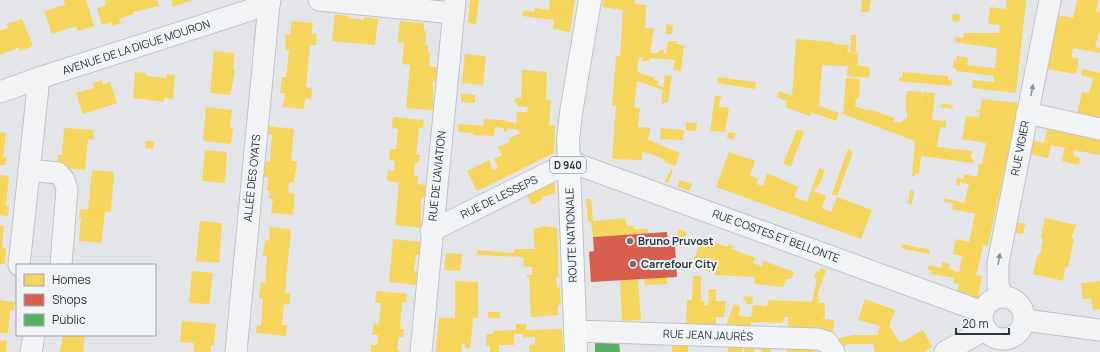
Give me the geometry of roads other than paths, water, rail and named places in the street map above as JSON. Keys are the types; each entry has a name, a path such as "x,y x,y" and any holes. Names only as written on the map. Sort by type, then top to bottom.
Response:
{"main road":[{"name":"ROUTE NATIONALE","path":"576,341 568,164 571,113 590,0"}],"street":[{"path":"319,0 454,7"},
{"name":"RUE VIGIER","path":"1003,296 998,285 998,262 1050,0"},
{"name":"AVENUE DE LA DIGUE MOURON","path":"0,92 269,2"},
{"name":"ALLÉE DES OYATS","path":"236,352 269,2"},
{"name":"RUE DE L'AVIATION","path":"421,352 431,231 454,7"},
{"path":"19,264 39,78"},
{"path":"1027,113 1100,129"},
{"name":"RUE DE LESSEPS","path":"431,231 568,164"},
{"name":"RUE COSTES ET BELLONTE","path":"568,164 586,166 994,333"},
{"path":"29,170 58,173 64,180 67,189 61,264"},
{"path":"945,352 994,333 1017,334 1025,320 1024,311 1019,303 1012,298 1003,296 989,302 994,333"},
{"path":"1025,320 1100,330"},
{"path":"32,352 34,336"},
{"name":"RUE JEAN JAURÈS","path":"576,341 818,339 827,342 834,352"}],"place":[{"name":"Bruno Pruvost","path":"630,241"},
{"name":"Carrefour City","path":"633,264"}]}
